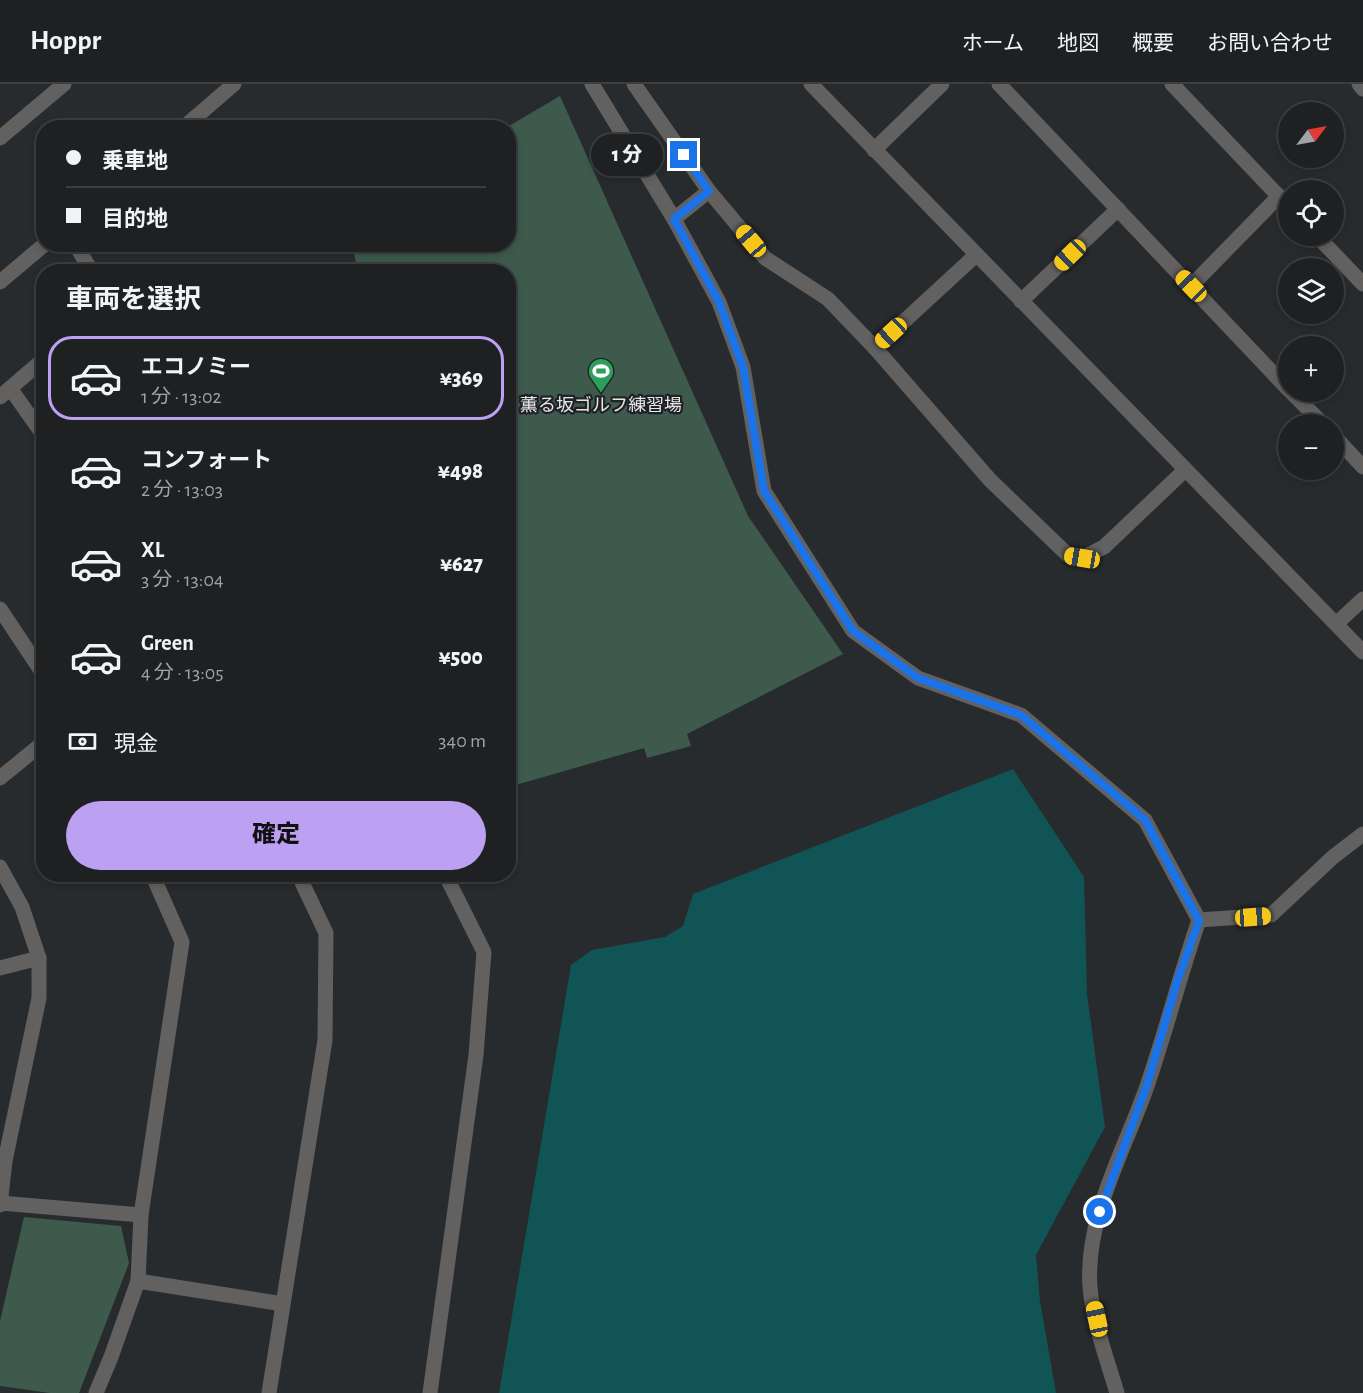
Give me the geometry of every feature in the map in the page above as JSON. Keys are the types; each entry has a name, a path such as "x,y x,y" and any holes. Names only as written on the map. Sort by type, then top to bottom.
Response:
{"street":[{"path":"0,138 64,84"},
{"path":"192,120 234,84"},
{"path":"592,84 674,219 719,302 743,367 764,491 853,631 918,678 1021,715 1145,820 1199,921 1177,982 1147,1085 1092,1233 1090,1287 1100,1336 1118,1393"},
{"path":"634,84 709,191 765,258 828,299 990,480 1069,556 1082,558 1104,547 1185,470"},
{"path":"812,84 1363,652"},
{"path":"874,150 942,84"},
{"path":"999,84 1278,377"},
{"path":"1172,84 1278,195"},
{"path":"1359,84 1363,88"},
{"path":"674,219 709,191"},
{"path":"1191,286 1278,206"},
{"path":"1021,301 1118,209"},
{"path":"1327,246 1362,281"},
{"path":"0,282 36,252"},
{"path":"874,348 976,255"},
{"path":"36,366 5,393 36,427"},
{"path":"1302,402 1313,414"},
{"path":"1344,447 1363,467"},
{"path":"1336,624 1363,599"},
{"path":"0,609 36,663"},
{"path":"0,778 36,749"},
{"path":"1199,921 1271,915 1333,857 1363,834"},
{"path":"0,867 22,907 39,958 39,998 3,1163 0,1204 141,1215"},
{"path":"96,1393 138,1281 141,1215 182,942 156,882"},
{"path":"269,1393 325,1040 326,933 302,882"},
{"path":"430,1393 476,1056 484,952 449,882"},
{"path":"0,968 39,958"},
{"path":"138,1281 283,1304"}],"green space":[{"name":"薫る坂ゴルフ練習場","path":"560,96 748,516 843,654 687,734 691,746 647,758 644,748 516,785 516,264 356,264 354,252 516,252 516,122"},
{"path":"24,1217 121,1226 129,1263 79,1393 50,1393 0,1386 0,1321"}],"water":[{"path":"1013,769 1084,877 1087,994 1105,1127 1036,1255 1040,1301 1056,1393 499,1393 571,965 592,950 665,937 683,926 693,894"}],"place":[{"name":"薫る坂ゴルフ練習場","path":"601,394"}],"route":[{"path":"684,155 709,191 674,219 719,302 743,367 764,491 819,574 853,631 918,678 1021,715 1145,820 1199,921 1177,982 1147,1085 1100,1212"}]}
